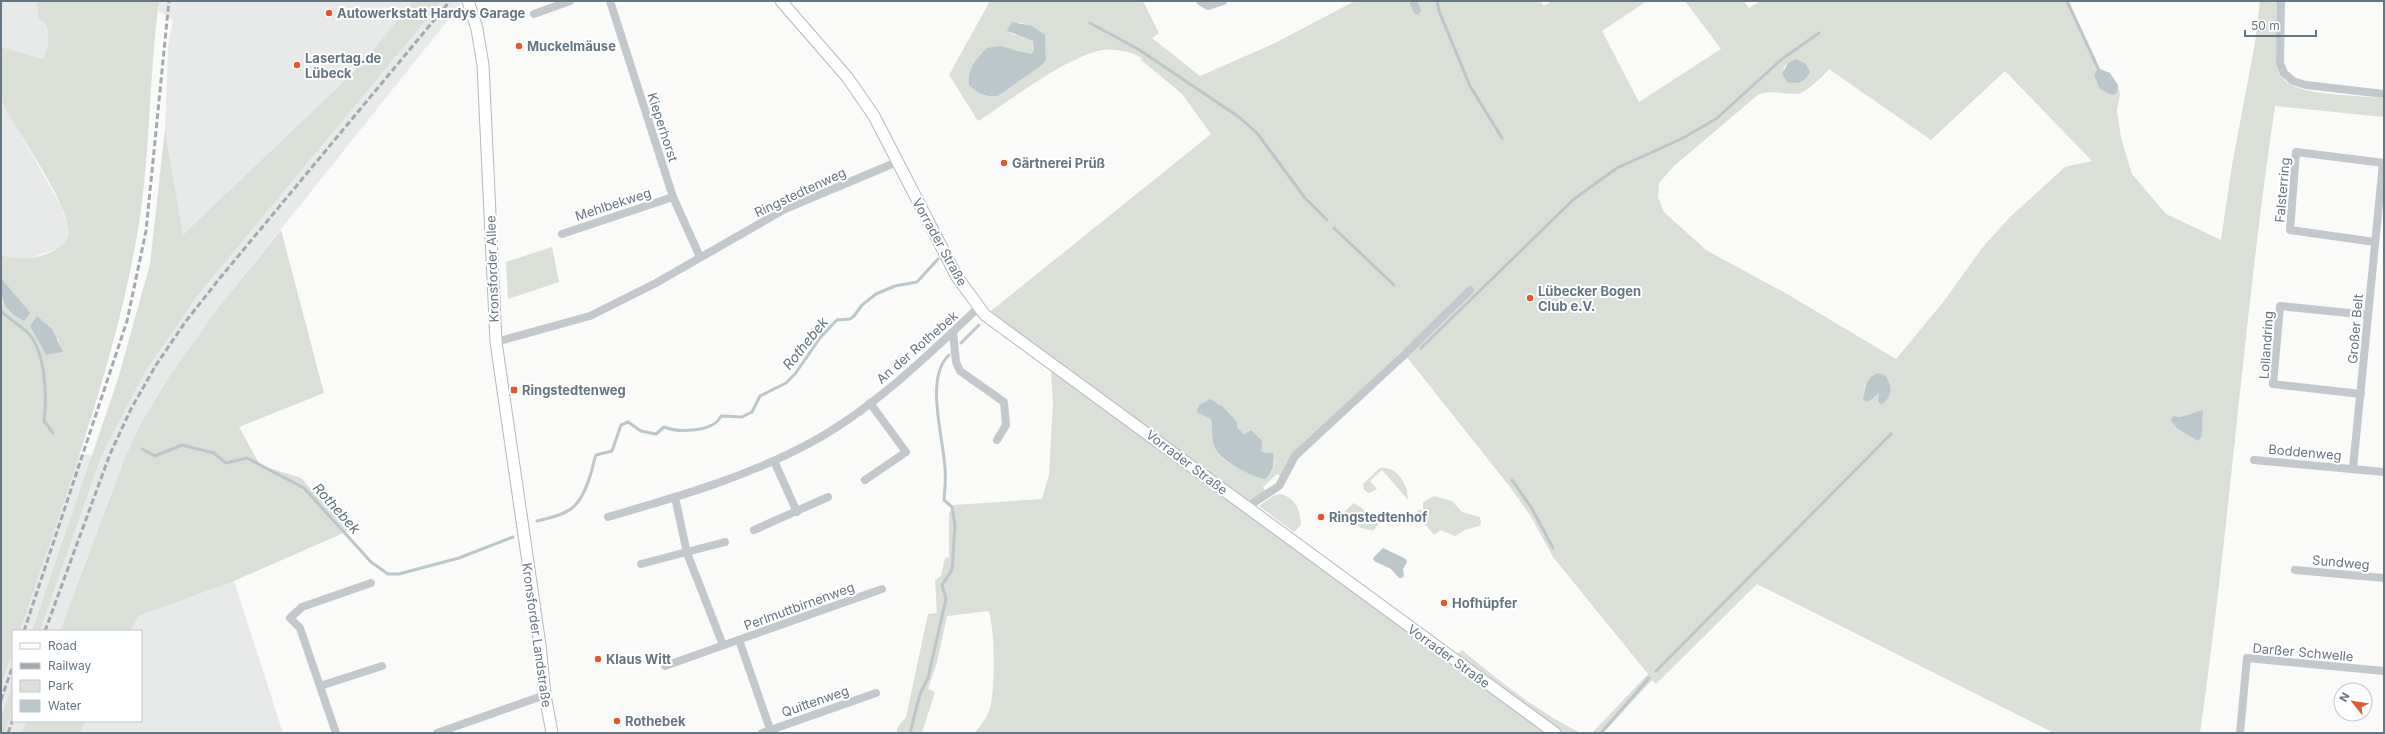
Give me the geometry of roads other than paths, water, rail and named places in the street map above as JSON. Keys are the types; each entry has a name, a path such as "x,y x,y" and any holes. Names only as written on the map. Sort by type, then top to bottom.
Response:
{"street":[{"name":"Kronsforder Allee","path":"468,1 477,29 483,65 496,342 524,537"},
{"path":"534,14 570,1"},
{"name":"Kieperhorst","path":"610,1 673,197 700,257"},
{"name":"Vorrader Straße","path":"781,1 847,76 874,116 956,277 978,308 1555,733"},
{"path":"1200,1 1208,6 1223,1"},
{"path":"1413,1 1417,10"},
{"path":"2281,1 2280,63 2284,73 2292,81 2306,85 2384,94"},
{"name":"Falsterring","path":"2375,242 2290,230 2296,152 2383,163"},
{"name":"Ringstedtenweg","path":"496,342 590,316 623,300 785,210 897,162"},
{"name":"Großer Belt","path":"2353,468 2383,163"},
{"name":"Mehlbekweg","path":"562,234 673,197"},
{"path":"1247,507 1280,486 1295,456 1404,355 1470,290"},
{"name":"Lollandring","path":"2361,394 2273,384 2280,306 2368,315"},
{"name":"An der Rothebek","path":"608,517 723,482 774,461 812,442 870,404 953,332 978,308"},
{"path":"953,332 956,362 960,371 1004,402 1006,425 997,440"},
{"path":"865,480 906,452 870,404"},
{"name":"Boddenweg","path":"2254,460 2353,468"},
{"path":"774,461 797,512"},
{"path":"2353,468 2384,472"},
{"path":"675,497 687,553 723,645"},
{"path":"754,530 828,497"},
{"name":"Kronsforder Landstraße","path":"524,537 540,645 544,695 552,733"},
{"path":"641,564 725,542"},
{"name":"Sundweg","path":"2295,570 2384,578"},
{"path":"336,733 300,628 290,618 302,608 371,583"},
{"name":"Perlmuttbirnenweg","path":"665,666 882,589"},
{"path":"739,640 770,729"},
{"name":"Darßer Schwelle","path":"2240,733 2247,658 2384,671"},
{"path":"320,686 382,666"},
{"name":"Quittenweg","path":"762,733 876,693"},
{"path":"437,733 544,695"}],"water":[{"path":"1012,22 1032,26 1045,35 1046,59 1042,65 998,96 982,94 969,85 969,74 979,56 987,48 1000,46 1031,54 1034,51 1033,41 1007,31"},
{"path":"1796,59 1806,64 1810,72 1806,78 1800,82 1787,82 1782,74 1788,63"},
{"path":"2098,68 2110,73 2118,85 2117,93 2112,95 2100,89 2094,75"},
{"path":"1,278 30,313 24,321 11,312 4,304 2,299"},
{"path":"37,316 52,329 63,352 46,355 30,326"},
{"path":"1878,373 1885,375 1891,390 1889,398 1882,404 1878,402 1879,393 1868,402 1863,400 1868,381"},
{"path":"1210,399 1223,407 1237,422 1237,427 1244,434 1251,430 1262,441 1261,451 1265,453 1273,453 1273,467 1265,479 1259,478 1236,467 1222,457 1217,451 1213,443 1211,419 1197,412 1199,405"},
{"path":"2203,410 2202,436 2198,441 2178,429 2171,421 2173,416 2180,417"},
{"path":"1383,548 1406,559 1407,562 1403,569 1404,576 1402,578 1399,578 1391,569 1374,561 1373,558"}],"waterway":[{"path":"1437,1 1439,11 1470,86 1502,138"},
{"path":"2067,1 2098,68"},
{"path":"1090,23 1138,49 1239,117 1257,133 1305,198 1327,220"},
{"path":"1421,348 1574,199 1617,168 1681,139 1716,119 1782,59 1819,33"},
{"path":"1334,228 1394,285"},
{"name":"Rothebek","path":"537,521 557,516 572,508 577,503 586,487 596,455 612,451 621,425 628,422 641,431 656,434 664,427 678,430 696,430 711,425 721,416 742,417 752,412 760,396 786,383 795,374 820,338 837,320 850,319 862,305 876,294 895,286 917,282 938,259"},
{"name":"Rothebek","path":"1,311 27,332 38,350 44,374 44,421 53,433"},
{"path":"961,343 979,325"},
{"path":"910,733 920,694 928,678 946,599 942,585 952,570 955,525 952,507 944,500 944,456 936,393 942,365 949,355"},
{"path":"1656,671 1891,434"},
{"name":"Rothebek","path":"142,449 155,456 182,445 214,453 226,463 247,458 304,488 371,562 388,574 399,574 459,558 513,537"},
{"path":"1512,480 1531,507 1553,548"},
{"path":"1601,733 1649,678"}],"railway":[{"path":"24,630 127,321 146,231 169,1"},
{"path":"45,630 110,454 131,409 156,365 186,321 220,278 450,1"},
{"path":"1,700 12,668"},
{"path":"8,733 12,722"}],"place":[{"name":"Autowerkstatt Hardys Garage","path":"329,13"},
{"name":"Muckelmäuse","path":"519,46"},
{"name":"Lasertag.de Lübeck","path":"297,65"},
{"name":"Gärtnerei Prüß","path":"1004,163"},
{"name":"Lübecker Bogen Club e.V.","path":"1530,298"},
{"name":"Ringstedtenweg","path":"514,390"},
{"name":"Ringstedtenhof","path":"1321,517"},
{"name":"Hofhüpfer","path":"1444,603"},
{"name":"Klaus Witt","path":"598,659"},
{"name":"Rothebek","path":"617,721"}]}
